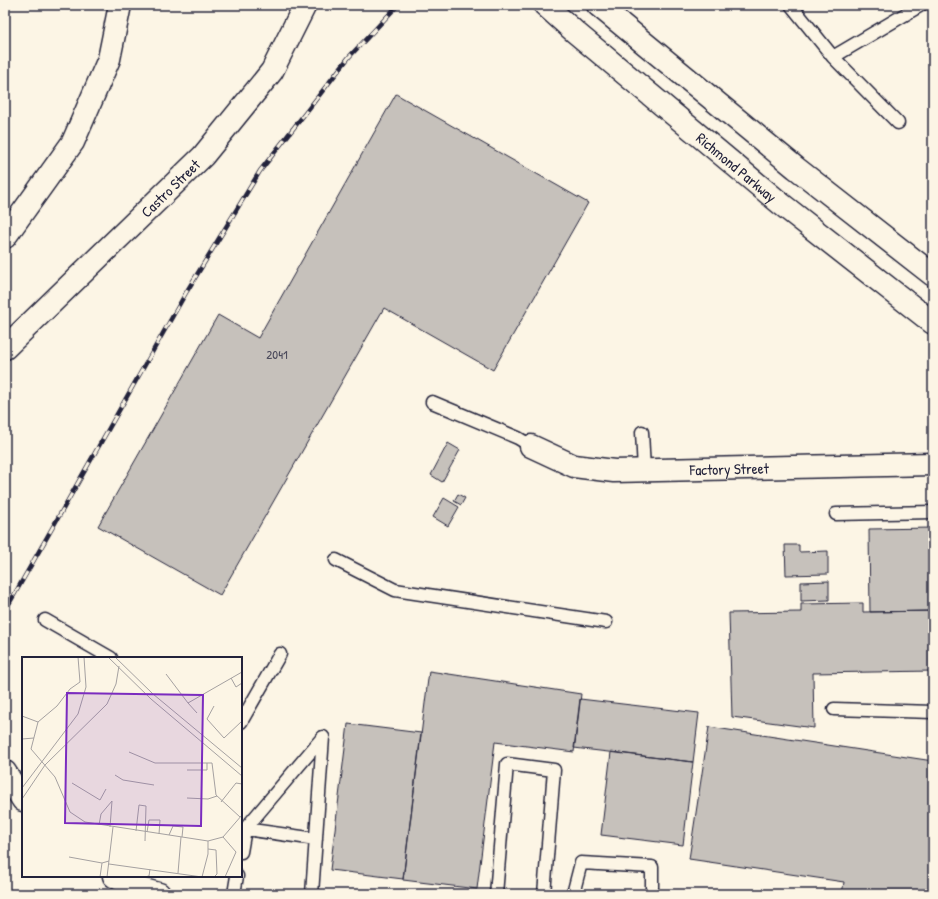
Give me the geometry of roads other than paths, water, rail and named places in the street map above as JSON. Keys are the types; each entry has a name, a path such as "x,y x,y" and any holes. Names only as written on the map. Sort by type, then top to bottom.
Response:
{"main road":[{"path":"5,237 73,142 109,59 120,5"},
{"name":"Castro Street","path":"5,348 203,156 272,71 305,5"},
{"name":"Richmond Parkway","path":"546,5 575,32 780,203 933,323"},
{"path":"598,5 796,168 933,275"},
{"name":"Factory Street","path":"531,446 574,466 614,471 933,464"},
{"path":"5,772 22,798"},
{"path":"116,877 136,888 159,894"}],"lane":[{"path":"791,5 833,57 898,123"},
{"path":"833,57 921,5"},
{"path":"432,402 518,438 531,446"},
{"path":"642,432 644,470"},
{"path":"836,514 933,512"},
{"path":"336,560 395,590 606,622"},
{"path":"45,620 109,657"},
{"path":"242,720 280,654"},
{"path":"834,709 933,712"},
{"path":"242,846 245,829 323,737 312,894"},
{"path":"496,894 507,764 554,770 544,894"},
{"path":"245,829 316,839"},
{"path":"573,894 581,863 652,867 652,894"},
{"path":"234,894 237,877"}],"railway":[{"path":"5,611 187,291 260,171 349,57 398,5"}]}
